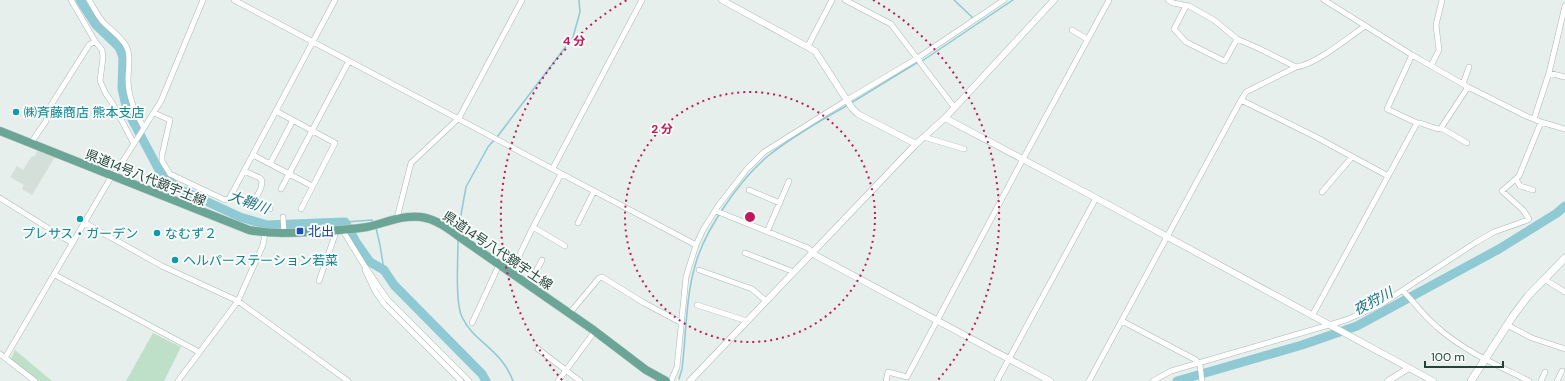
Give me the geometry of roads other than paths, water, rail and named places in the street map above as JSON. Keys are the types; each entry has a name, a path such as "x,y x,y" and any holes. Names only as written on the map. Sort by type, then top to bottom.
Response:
{"main road":[{"name":"県道14号八代鏡宇土線","path":"0,131 242,228 265,233 284,231 344,231 370,226 397,218 420,217 429,219 453,232 595,331 646,370 666,381"},
{"path":"1471,381 1507,325 1528,296 1564,260"}],"street":[{"path":"71,0 95,41 102,50 100,81 106,94 135,142"},
{"path":"5,358 72,243 154,113 173,74 203,0"},
{"path":"234,0 696,245"},
{"path":"154,113 170,120 162,155 162,161 170,174 225,200 229,199 334,0"},
{"path":"397,218 411,163 459,118 522,0"},
{"path":"553,168 642,0"},
{"path":"722,0 815,51 849,103 858,114 916,144"},
{"path":"808,46 832,0"},
{"path":"845,0 891,24 916,59 954,107"},
{"path":"671,381 677,366 686,277 696,245 703,230 718,212 747,169 764,152 849,103 1004,0"},
{"path":"690,381 916,144 944,118 1054,0"},
{"path":"886,381 888,372 907,377 1022,159 1109,0"},
{"path":"1168,0 1173,3 1187,6 1214,20 1237,39 1296,67"},
{"path":"1193,0 1187,6 1174,29 1186,42 1225,61 1237,39"},
{"path":"1324,0 1364,26 1468,87 1500,104 1534,119 1565,129"},
{"path":"1431,66 1439,50 1436,25 1442,0"},
{"path":"89,1 103,22 124,42 127,48 129,56 128,78 130,96 132,105 143,129"},
{"path":"1534,119 1549,73 1565,6"},
{"path":"1089,381 1246,92 1296,67 1305,65 1324,54 1364,26"},
{"path":"1072,30 1087,39"},
{"path":"31,143 46,121 48,110 56,97 89,46 95,41"},
{"path":"1412,55 1387,109 1417,123 1420,122 1438,129 1440,128 1467,143"},
{"path":"281,189 349,61"},
{"path":"1463,84 1469,67"},
{"path":"1549,73 1565,77"},
{"path":"1440,128 1468,87"},
{"path":"1241,100 1316,137 1388,176"},
{"path":"276,111 334,142 301,209"},
{"path":"944,118 1096,198 1167,238 1433,381"},
{"path":"270,164 293,120"},
{"path":"1153,381 1171,371 1330,325 1361,314 1404,292 1475,243 1494,232 1528,220 1523,210 1502,190 1519,176 1541,122"},
{"path":"1312,316 1417,123"},
{"path":"924,137 964,149"},
{"path":"253,155 312,186"},
{"path":"1322,192 1352,157"},
{"path":"244,171 260,178 262,181 261,188 253,204"},
{"path":"511,273 561,174"},
{"path":"1516,179 1520,186 1533,190"},
{"path":"767,232 789,181"},
{"path":"749,190 780,202"},
{"path":"578,223 594,191"},
{"path":"231,196 270,209"},
{"path":"0,198 72,243"},
{"path":"997,381 1096,198"},
{"path":"718,212 808,248 816,255 1050,381"},
{"path":"283,217 284,231"},
{"path":"85,223 162,266 238,301 348,381"},
{"path":"534,227 565,246"},
{"path":"319,281 335,235 334,231"},
{"path":"344,231 364,266 387,299 469,381"},
{"path":"178,381 238,301 264,245 265,233"},
{"path":"744,253 794,272"},
{"path":"529,285 542,260"},
{"path":"472,323 499,265"},
{"path":"364,266 367,276 384,304 461,381"},
{"path":"699,270 752,289 766,301"},
{"path":"55,274 199,352"},
{"path":"569,314 599,278 602,277 644,303 682,323"},
{"path":"1544,279 1565,292"},
{"path":"1404,292 1448,337 1485,360 1529,381"},
{"path":"697,305 747,321"},
{"path":"1122,320 1196,360 1199,364 1202,381"},
{"path":"1507,325 1532,338 1565,349"},
{"path":"558,381 595,331"},
{"path":"538,349 580,381"},
{"path":"0,354 35,381"},
{"path":"1388,381 1396,379 1409,368"},
{"path":"1540,381 1544,372"},
{"path":"1558,381 1562,372"}],"waterway":[{"name":"大鞘川","path":"80,0 96,25 119,47 123,57 122,89 127,110 159,170 170,182 180,189 240,217 267,225 345,222 356,242 370,262 384,270 394,285 482,374 486,381"},
{"name":"大鞘川","path":"84,5 87,0"},
{"path":"497,137 573,37 580,12 579,0"},
{"path":"954,0 973,18"},
{"path":"922,61 1013,0"},
{"path":"851,103 918,62"},
{"path":"679,379 682,369 688,303 695,266 706,237 724,206 746,178 768,156 817,122 848,105"},
{"path":"458,231 466,187 488,147 494,140"},
{"name":"夜狩川","path":"1177,381 1302,345 1357,326 1499,249 1557,213 1565,206"},
{"path":"345,222 372,220 373,223"},
{"path":"376,228 384,270"},
{"path":"458,241 458,302 462,317 475,335 501,360 513,381"}],"place":[{"name":"㈱斉藤商店 熊本支店","path":"16,112"},
{"name":"プレサス・ガーデン","path":"80,219"},
{"name":"北出","path":"300,231"},
{"name":"なむず２","path":"157,233"},
{"name":"ヘルパーステーション若菜","path":"175,260"}]}
